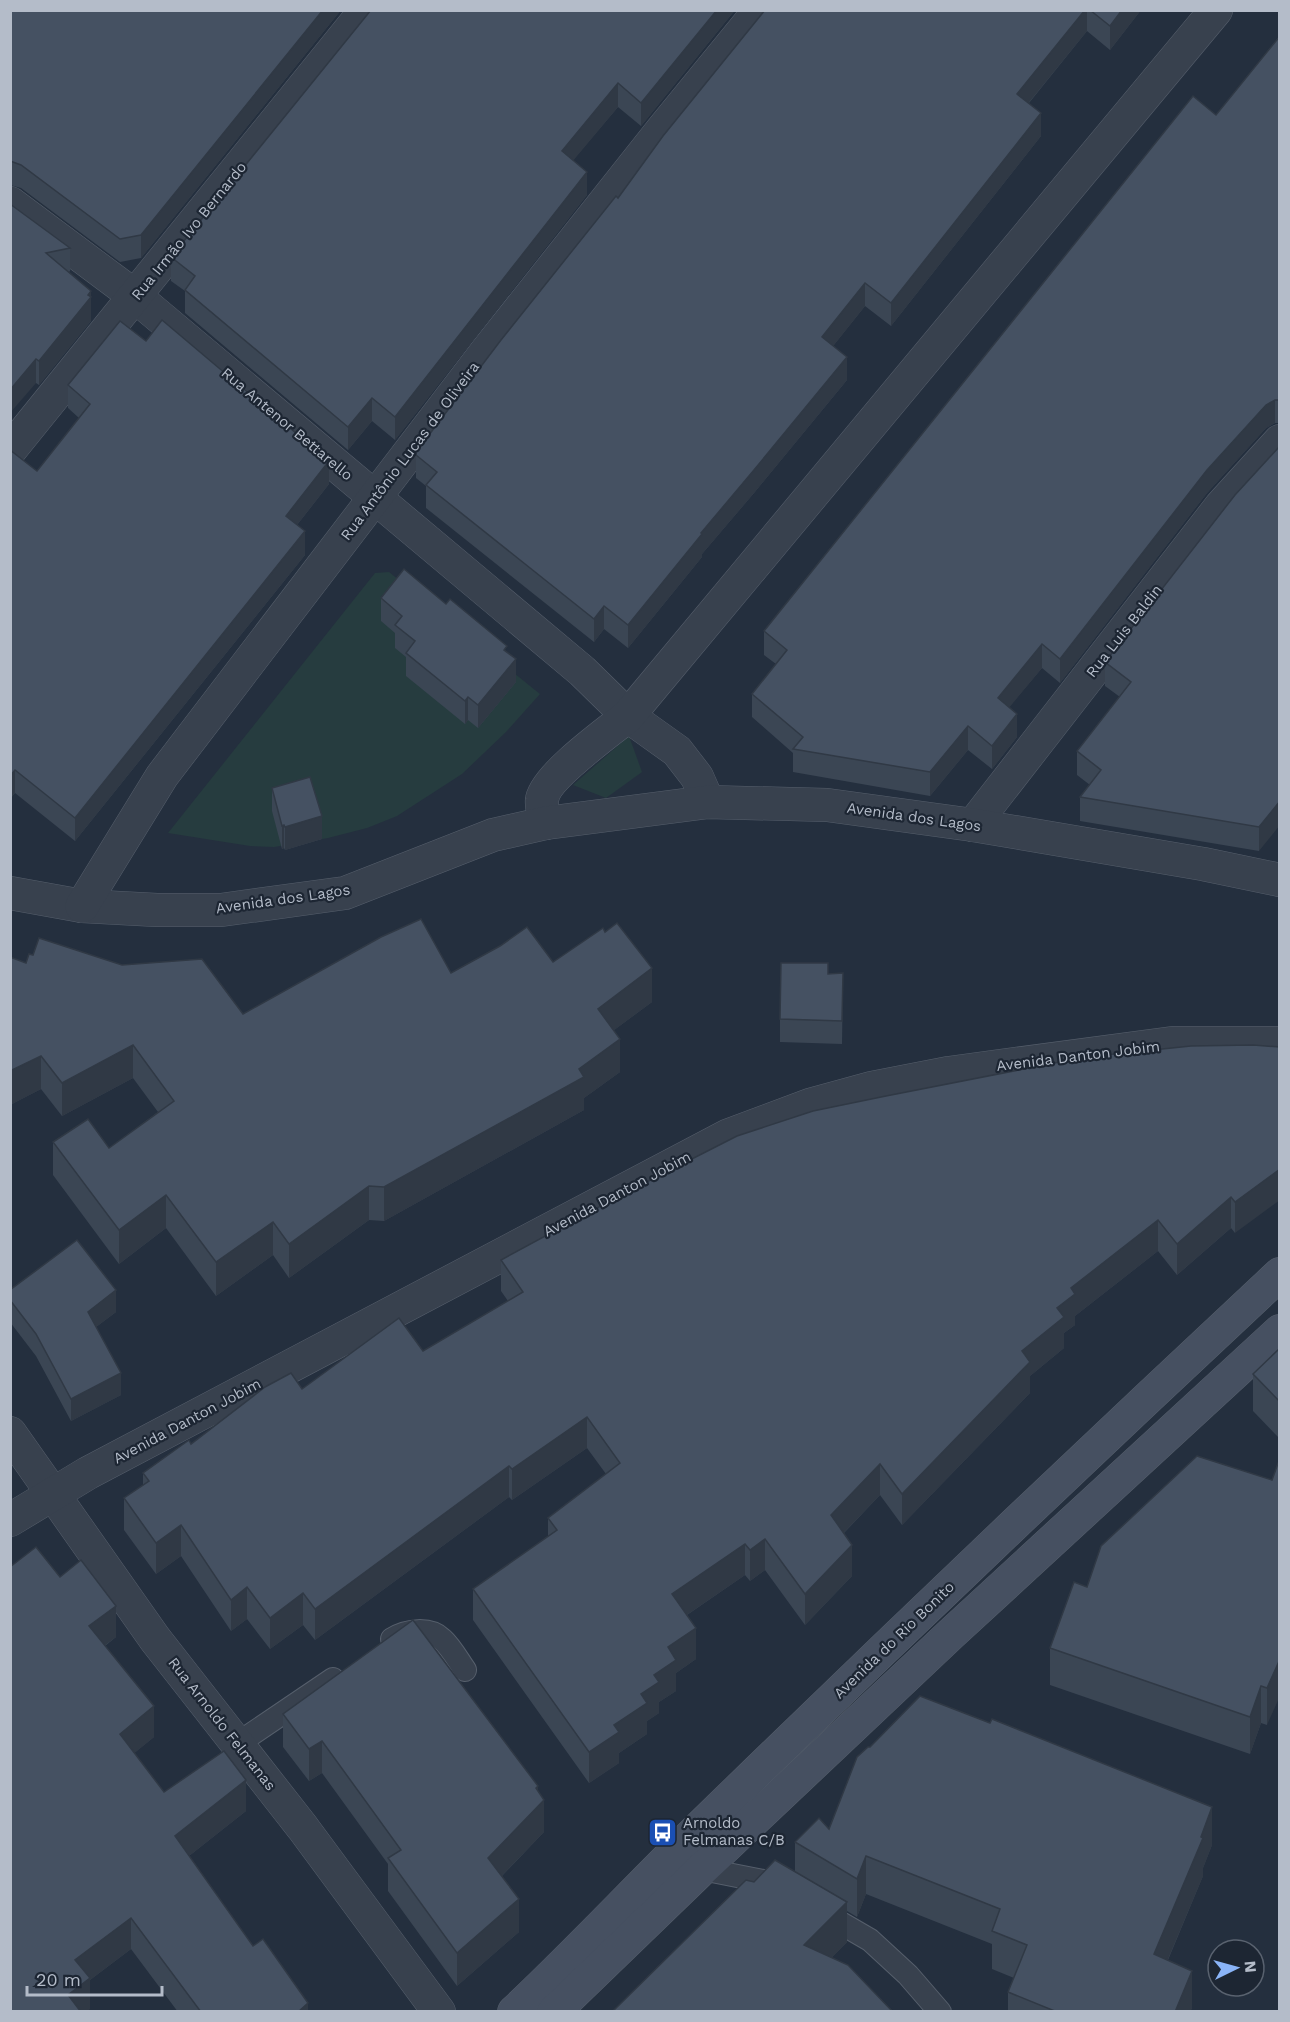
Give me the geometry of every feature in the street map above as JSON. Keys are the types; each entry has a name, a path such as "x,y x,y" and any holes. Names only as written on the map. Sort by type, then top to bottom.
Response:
{"main road":[{"name":"Avenida do Rio Bonito","path":"514,2012 744,1784 1059,1481 1280,1274"},
{"path":"554,2012 968,1618 1279,1332"}],"street":[{"name":"Rua Irmão Ivo Bernardo","path":"10,450 366,10"},
{"name":"Rua Antônio Lucas de Oliveira","path":"82,906 162,776 268,639 323,563 662,129 760,10"},
{"path":"546,823 542,799 548,786 588,746 628,716 1216,10"},
{"name":"Rua Antenor Bettarello","path":"10,203 135,297 582,671 628,716 677,752 697,777 708,802"},
{"name":"Rua Luis Baldin","path":"973,825 1221,506 1280,441"},
{"name":"Avenida dos Lagos","path":"10,893 82,906 157,910 221,910 345,893 493,835 546,823 708,802 827,806 973,825 1203,864 1280,880"},
{"name":"Avenida Danton Jobim","path":"10,1520 88,1473 727,1136 810,1105 872,1088 949,1073 1173,1043 1280,1043"},
{"name":"Rua Arnoldo Felmanas","path":"10,1432 155,1639 303,1828 439,2012"}],"lane":[{"path":"370,1654 399,1634 423,1630 441,1637 465,1671"},
{"path":"237,1744 351,1666"},
{"path":"702,1869 773,1883 870,1940 908,1975 940,2012"}],"green space":[{"path":"389,572 540,694 506,732 462,774 397,816 367,828 328,838 274,847 250,846 168,833 375,573"},
{"path":"629,736 642,772 606,798 573,785"}],"building":[{"path":"10,10 323,10 141,235 120,239 21,165 10,161"},
{"path":"371,10 717,10 641,103 618,83 562,151 587,172 395,417 372,398 348,427 185,290 195,276 171,257"},
{"path":"765,10 1085,10 1017,94 1041,113 891,303 865,283 822,337 847,357 628,625 604,606 594,619 426,485 437,472 416,455 416,452 501,340 616,196 618,198 663,136"},
{"path":"1090,10 1122,10 1110,26"},
{"path":"1280,36 1280,400 1266,405 1207,470 1060,659 1042,644 998,698 1017,714 992,746 968,726 930,772 793,749 803,737 752,694 787,650 764,631 1193,96 1216,115"},
{"path":"10,204 70,248 46,253 91,291 88,295 91,297 39,361 36,359 10,390"},
{"path":"162,320 329,461 286,516 305,531 75,818 15,770 10,776 10,450 37,471 90,404 68,385 120,321 146,341"},
{"path":"1280,446 1280,801 1259,827 1080,797 1101,770 1077,751 1131,682 1105,662 1235,495"},
{"path":"404,569 446,604 450,599 507,646 504,650 516,659 478,705 468,697 465,701 406,653 415,641 395,625 402,616 381,598"},
{"path":"310,777 322,816 282,826 272,788"},
{"path":"421,919 451,973 500,946 527,927 553,962 603,928 605,932 617,923 652,968 598,1009 620,1039 579,1069 584,1077 384,1187 369,1186 289,1244 273,1222 216,1262 166,1195 119,1230 53,1142 88,1119 109,1148 174,1101 133,1045 62,1083 41,1056 10,1071 10,957 26,963 29,954 33,955 39,938 122,965 202,959 243,1014 381,937"},
{"path":"781,963 828,963 828,974 843,973 842,1021 780,1019"},
{"path":"1191,1046 1280,1047 1280,1169 1235,1202 1231,1197 1177,1244 1158,1220 1071,1288 1075,1294 1057,1308 1064,1317 1022,1351 1030,1362 902,1494 880,1464 831,1515 852,1545 805,1594 765,1539 750,1550 745,1544 672,1594 696,1628 668,1647 676,1660 654,1675 659,1682 641,1694 647,1703 614,1725 619,1732 589,1752 473,1589 557,1530 548,1518 620,1463 587,1417 512,1469 509,1466 315,1609 303,1593 270,1618 247,1587 231,1600 181,1525 156,1543 124,1498 149,1481 143,1473 189,1440 191,1444 265,1387 291,1373 302,1389 399,1318 423,1351 523,1292 501,1260 737,1136 813,1111 1085,1057"},
{"path":"77,1240 116,1290 88,1312 121,1373 71,1399 36,1334 10,1300 10,1290"},
{"path":"1280,1348 1280,1402 1253,1374"},
{"path":"1197,1456 1272,1480 1280,1458 1280,1659 1267,1688 1261,1686 1250,1717 1050,1648 1074,1582 1087,1587 1101,1546"},
{"path":"36,1547 60,1577 81,1560 116,1606 89,1626 154,1706 120,1734 164,1792 224,1751 246,1780 175,1836 253,1946 263,1939 308,2003 298,2012 201,2012 131,1918 75,1960 90,1978 68,1995 81,2012 10,2012 10,1567"},
{"path":"413,1620 538,1786 536,1788 544,1800 488,1858 519,1899 457,1953 388,1858 401,1850 322,1741 309,1749 283,1714"},
{"path":"920,1696 990,1723 992,1719 1212,1807 1201,1837 1203,1838 1154,1954 1192,1971 1175,2012 1057,2012 1008,1992 1027,1945 992,1931 1000,1909 866,1856 857,1879 795,1842 819,1818 829,1829 857,1757 870,1747"},
{"path":"775,1860 847,1902 804,1945 848,1965 893,2012 612,2012 746,1880 754,1882"}],"place":[{"name":"Arnoldo Felmanas C/B","path":"662,1832"}]}
